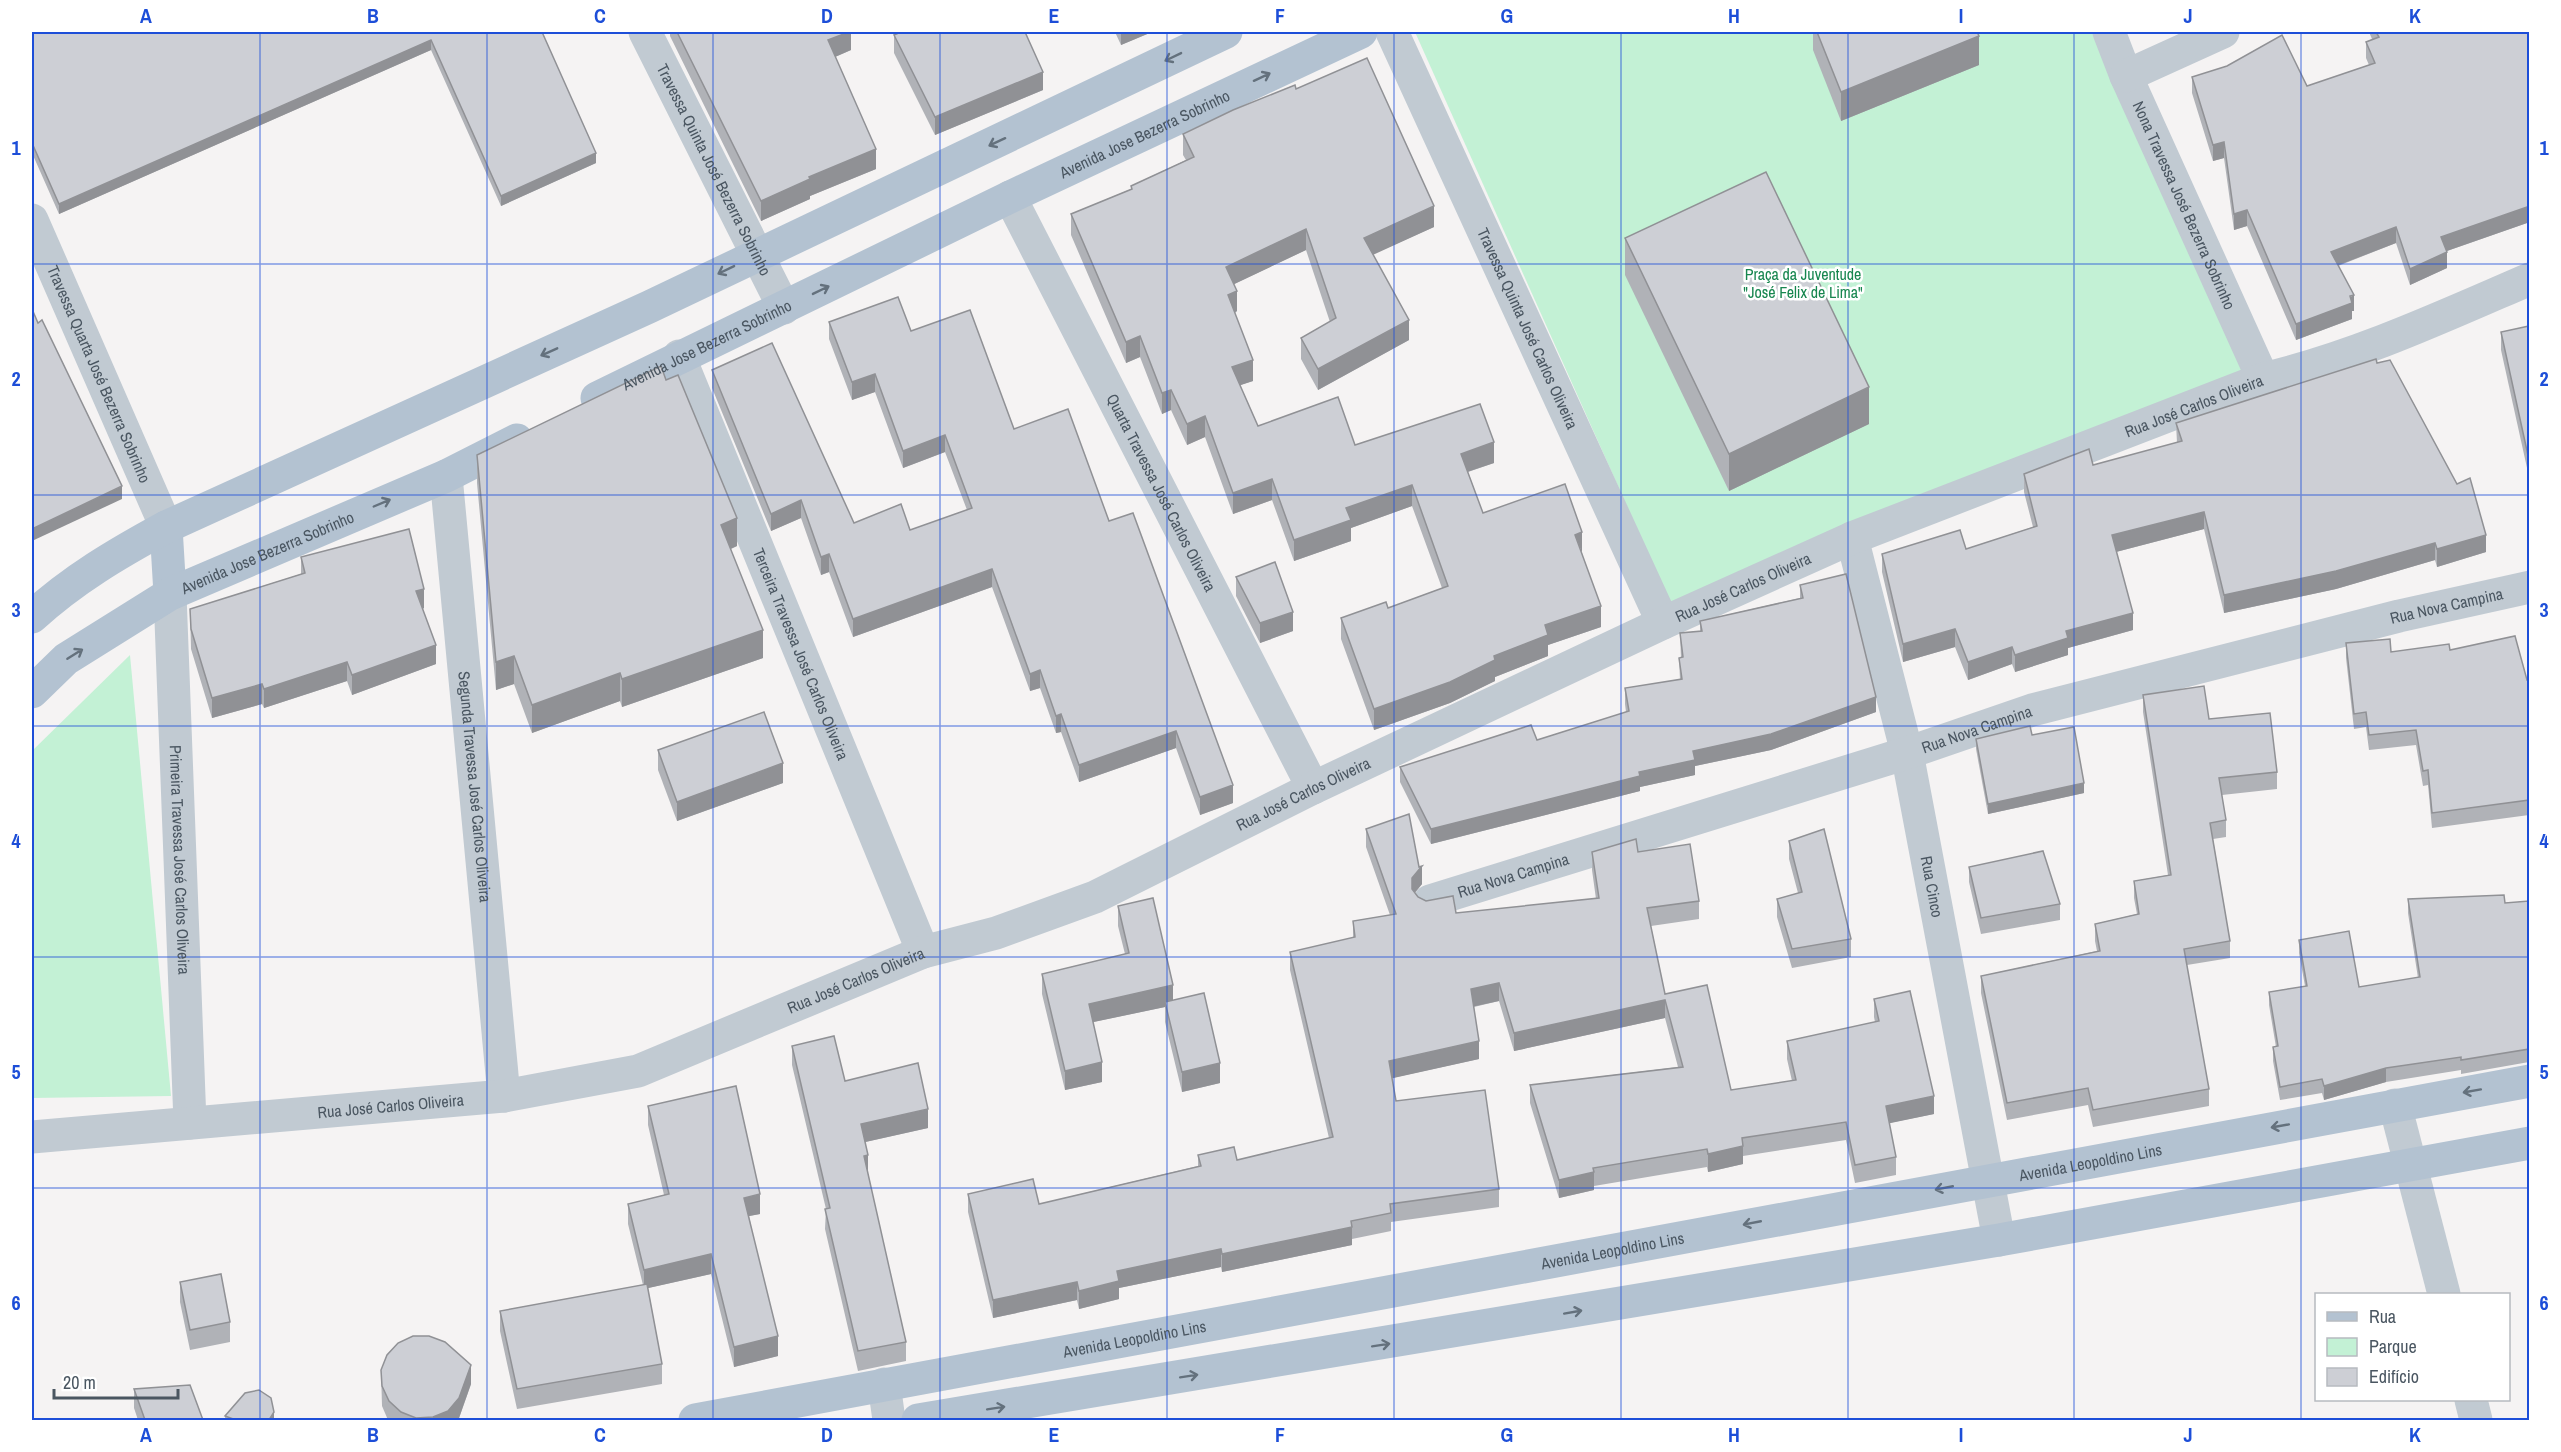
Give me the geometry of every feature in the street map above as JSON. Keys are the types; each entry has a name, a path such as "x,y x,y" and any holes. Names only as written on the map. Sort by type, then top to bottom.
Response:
{"main road":[{"path":"32,617 59,592 109,558 166,527 649,307 1226,32"},
{"name":"Avenida Jose Bezerra Sobrinho","path":"575,410 679,356 784,308 1010,197 1362,32"},
{"name":"Avenida Jose Bezerra Sobrinho","path":"32,692 66,659 170,594 446,476 545,425"},
{"path":"166,527 170,594"},
{"name":"Avenida Leopoldino Lins","path":"694,1420 1987,1179 2529,1081"},
{"path":"918,1420 1999,1240 2529,1143"}],"street":[{"name":"Travessa Quinta José Bezerra Sobrinho","path":"645,32 784,308"},
{"name":"Travessa Quinta José Carlos Oliveira","path":"1392,32 1663,623"},
{"name":"Nona Travessa José Bezerra Sobrinho","path":"2109,32 2126,76 2263,379"},
{"path":"2126,76 2223,32"},
{"name":"Quarta Travessa José Carlos Oliveira","path":"1010,197 1313,788"},
{"name":"Travessa Quarta José Bezerra Sobrinho","path":"32,220 166,527"},
{"name":"Rua José Carlos Oliveira","path":"32,1137 504,1096 638,1071 923,952 996,933 1095,897 1313,788 1663,623 1852,538 2263,379 2311,368 2364,349 2529,279"},
{"name":"Terceira Travessa José Carlos Oliveira","path":"679,356 923,952"},
{"name":"Segunda Travessa José Carlos Oliveira","path":"446,476 504,1096"},
{"name":"Rua Cinco","path":"1852,538 1907,753 1999,1240"},
{"name":"Rua Nova Campina","path":"1430,901 1907,753 2032,710 2399,616 2529,587"},
{"name":"Primeira Travessa José Carlos Oliveira","path":"170,594 190,1123"},
{"path":"2396,1105 2444,1293"},
{"path":"884,1384 889,1420"},
{"path":"2470,1401 2476,1420"}],"green space":[{"name":"Praça da Juventude \"José Felix de Lima\"","path":"1415,32 2098,32 2251,371 1673,609"},
{"path":"130,655 171,1096 32,1098 32,751"}],"building":[{"path":"32,32 542,32 596,153 501,196 431,40 59,204 32,143"},
{"path":"677,32 849,32 828,40 876,149 809,177 810,179 761,201"},
{"path":"901,32 1025,32 1043,72 935,117 894,35"},
{"path":"1817,32 1977,32 1979,36 1841,92"},
{"path":"2376,32 2529,32 2529,214 2527,207 2441,237 2447,252 2410,269 2396,227 2331,252 2354,295 2350,296 2352,303 2296,324 2247,210 2234,214 2224,142 2213,145 2192,77 2227,66 2282,35 2307,86 2375,63 2366,42 2379,37"},
{"path":"1367,58 1434,206 1364,238 1409,320 1318,369 1301,338 1336,318 1306,229 1226,267 1237,291 1228,295 1253,360 1232,367 1258,426 1338,397 1355,445 1480,404 1494,442 1461,454 1483,513 1565,484 1582,532 1575,535 1601,606 1545,625 1548,635 1494,656 1495,660 1450,682 1374,709 1341,618 1386,602 1388,608 1448,586 1412,485 1346,508 1351,520 1294,540 1272,479 1233,493 1205,416 1187,424 1171,390 1162,393 1140,336 1126,342 1071,214 1132,189 1131,186 1194,157 1183,134 1233,110 1295,85 1296,89"},
{"path":"1766,172 1869,387 1729,454 1625,238"},
{"path":"898,297 911,331 970,310 1014,429 1068,409 1109,521 1133,513 1233,785 1200,797 1176,731 1079,765 1061,714 1056,716 1040,670 1030,674 992,569 853,619 829,554 821,557 801,500 771,514 712,370 772,343 854,523 901,504 910,530 972,508 945,435 903,451 875,374 852,382 829,322"},
{"path":"32,309 38,323 42,320 122,486 32,529"},
{"path":"2529,326 2529,460 2501,332"},
{"path":"2376,359 2377,363 2390,360 2457,484 2470,478 2486,535 2437,549 2435,543 2336,571 2224,595 2204,512 2112,535 2133,613 2066,631 2068,638 2015,655 2012,647 1968,662 1955,629 1903,644 1882,554 1960,530 1966,549 2037,526 2024,474 2089,449 2093,465 2182,441 2176,423"},
{"path":"661,366 666,380 678,375 737,518 721,525 763,630 622,679 620,673 532,705 514,656 496,662 477,455"},
{"path":"409,529 424,589 416,591 436,645 352,675 347,662 264,689 262,684 212,698 191,629 190,609 305,573 301,557"},
{"path":"1275,562 1293,612 1260,623 1236,577"},
{"path":"1846,574 1876,697 1771,734 1693,751 1695,760 1639,772 1640,776 1431,829 1400,767 1531,725 1537,740 1629,711 1625,688 1682,679 1679,658 1683,657 1680,633 1702,631 1700,621 1803,598 1800,585"},
{"path":"2515,636 2527,680 2529,679 2529,800 2432,813 2428,770 2423,771 2416,730 2369,735 2366,712 2354,714 2346,643 2390,639 2391,652 2449,644 2450,650"},
{"path":"2204,686 2209,719 2270,713 2277,772 2219,778 2226,820 2210,823 2230,941 2184,949 2209,1089 2093,1110 2088,1088 2007,1103 1981,976 2100,951 2095,924 2139,914 2134,881 2171,875 2143,695"},
{"path":"764,712 783,763 677,802 658,750"},
{"path":"2030,726 2032,735 2074,727 2084,783 1988,804 1976,739"},
{"path":"1409,814 1419,867 1422,866 1412,878 1412,889 1418,897 1426,901 1453,896 1456,913 1599,898 1592,852 1636,839 1638,852 1690,844 1699,901 1647,908 1665,994 1707,985 1731,1090 1796,1080 1787,1041 1879,1021 1874,999 1910,991 1934,1096 1886,1106 1896,1157 1855,1165 1846,1122 1742,1138 1743,1146 1708,1154 1707,1149 1593,1168 1594,1172 1559,1180 1530,1085 1683,1067 1665,1000 1514,1033 1499,983 1471,989 1479,1041 1389,1061 1396,1101 1485,1090 1499,1189 1390,1204 1391,1213 1351,1221 1352,1227 1222,1254 1221,1249 1117,1271 1119,1281 1079,1291 1077,1282 993,1300 968,1194 1033,1179 1039,1204 1201,1166 1198,1155 1234,1147 1237,1160 1333,1137 1290,952 1355,937 1353,921 1396,914 1366,829"},
{"path":"1824,829 1851,939 1792,949 1777,899 1802,892 1789,841"},
{"path":"2043,851 2060,904 1981,918 1969,867"},
{"path":"2504,895 2505,903 2529,901 2529,1049 2461,1060 2461,1057 2386,1068 2324,1086 2322,1079 2280,1087 2273,1047 2278,1046 2269,992 2307,986 2299,940 2349,931 2359,987 2420,977 2408,899"},
{"path":"1153,898 1173,985 1089,1004 1102,1062 1065,1071 1042,974 1129,953 1118,906"},
{"path":"1204,993 1220,1063 1182,1072 1165,1002"},
{"path":"834,1036 845,1081 918,1063 928,1109 861,1124 868,1155 864,1156 906,1342 858,1351 825,1209 830,1208 792,1046"},
{"path":"736,1086 760,1194 744,1198 778,1336 734,1347 711,1254 644,1270 628,1204 669,1194 648,1106"},
{"path":"221,1274 230,1322 190,1330 180,1282"},
{"path":"647,1284 662,1364 517,1389 500,1311"},
{"path":"413,1336 429,1336 445,1342 471,1365 459,1398 448,1411 433,1417 416,1418 401,1412 389,1401 382,1386 381,1370 387,1355 398,1343"},
{"path":"190,1385 203,1420 145,1420 134,1389"},
{"path":"259,1390 271,1398 274,1412 269,1420 236,1420 225,1416 245,1393"}]}
